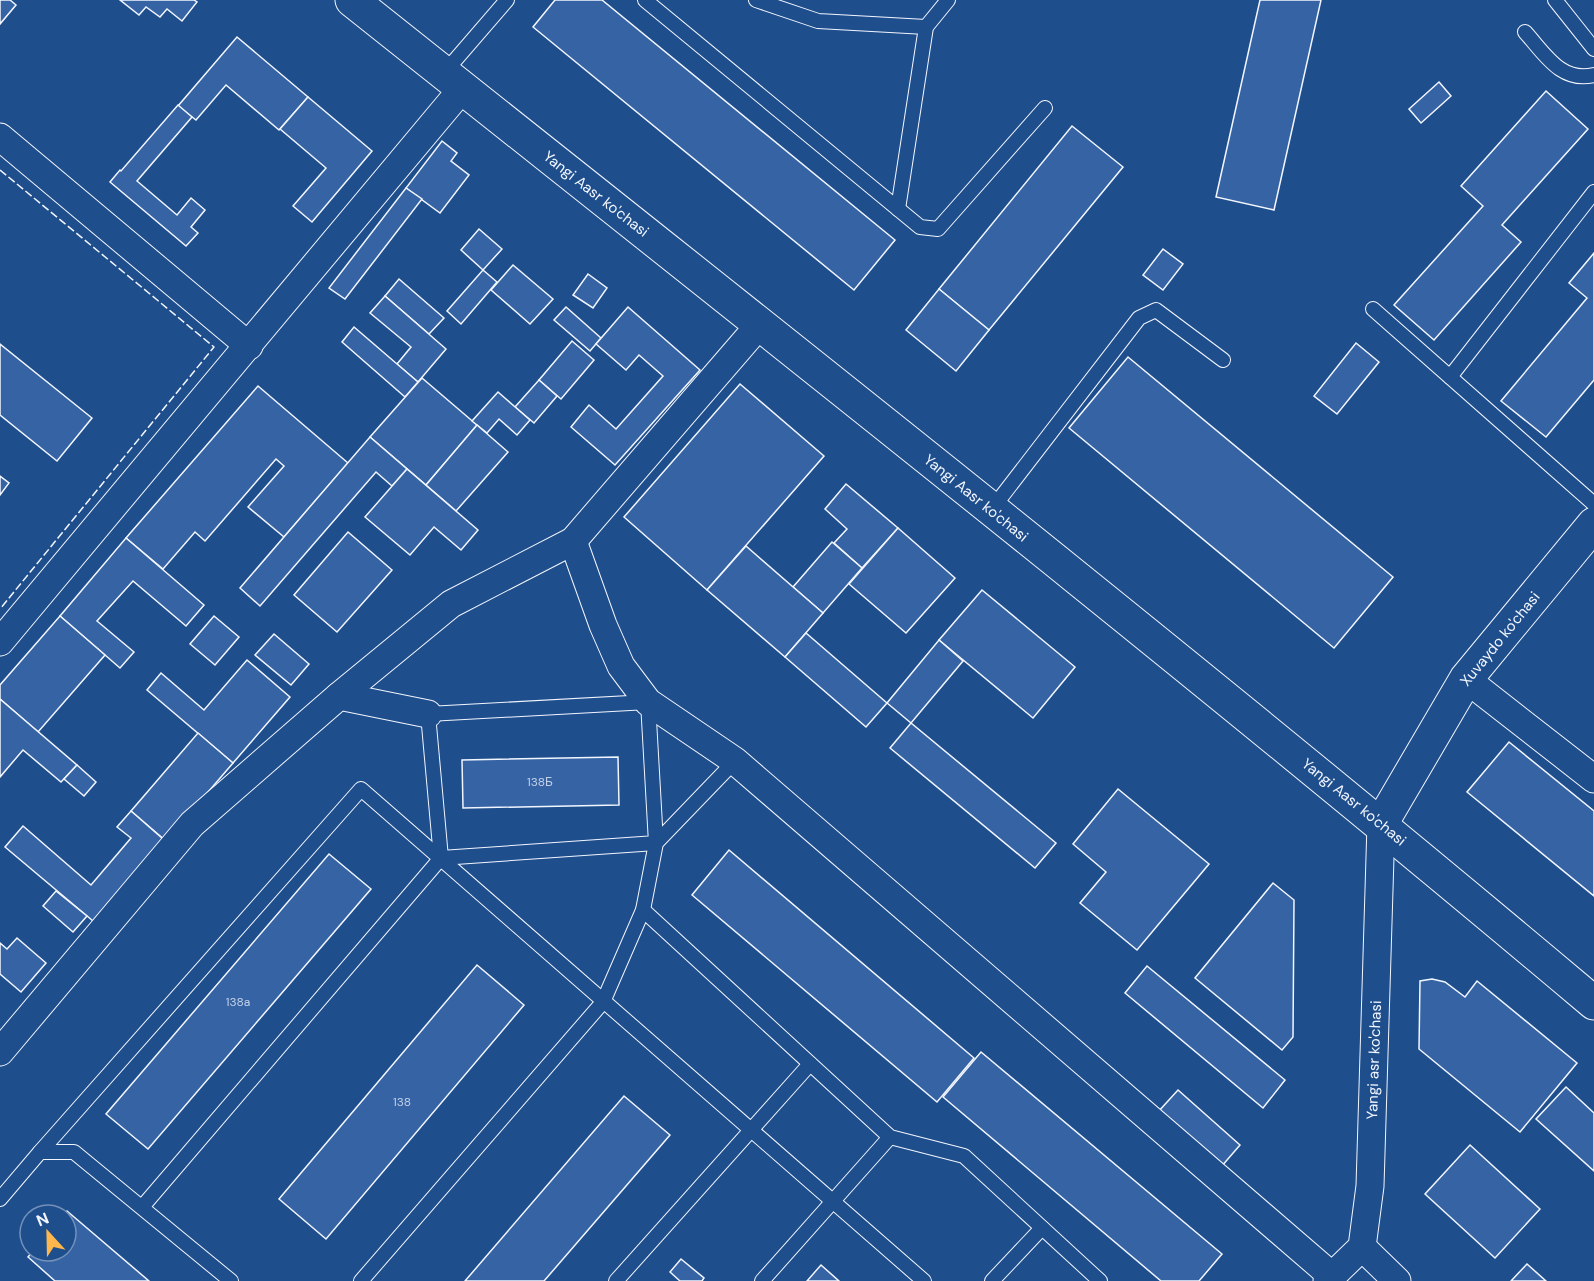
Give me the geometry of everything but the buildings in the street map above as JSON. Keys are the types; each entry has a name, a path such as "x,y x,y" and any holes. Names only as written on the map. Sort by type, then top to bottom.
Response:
{"main road":[{"name":"Yangi Aasr ko'chasi","path":"352,0 761,323 1381,824 1594,1003"},
{"name":"Xuvaydo ko'chasi","path":"1381,824 1466,679 1594,524"}],"street":[{"path":"0,642 249,346 453,81"},
{"path":"0,137 249,346"},
{"path":"0,1052 192,824 339,696 451,604 573,542 761,323"},
{"path":"573,542 603,625 621,666 648,702 735,761 1329,1278 1362,1247 1397,1281"},
{"path":"1466,679 1594,779"},
{"path":"339,696 428,714"},
{"name":"Yangi asr ko'chasi","path":"1362,1247 1370,1186 1381,824"}],"lane":[{"path":"453,81 507,0"},
{"path":"645,0 920,227 938,229 1045,108"},
{"path":"756,0 818,21 926,27"},
{"path":"898,209 926,27 948,0"},
{"path":"1555,0 1594,49"},
{"path":"1525,32 1562,73 1582,78 1594,75"},
{"path":"1450,377 1594,192"},
{"path":"1373,309 1594,504"},
{"path":"991,511 1139,318 1156,310 1223,360"},
{"path":"361,1281 603,1002 643,910 656,843 648,702 428,714 441,858"},
{"path":"143,1206 441,858 656,843 735,761"},
{"path":"0,1199 362,789 924,1281"},
{"path":"643,910 890,1137 964,1156 1100,1281"},
{"path":"616,1281 810,1064"},
{"path":"762,1281 890,1137"},
{"path":"40,1152 74,1152 143,1206 231,1281"},
{"path":"992,1281 1042,1228"}],"fence":[{"path":"0,170 214,347 0,609"}]}
